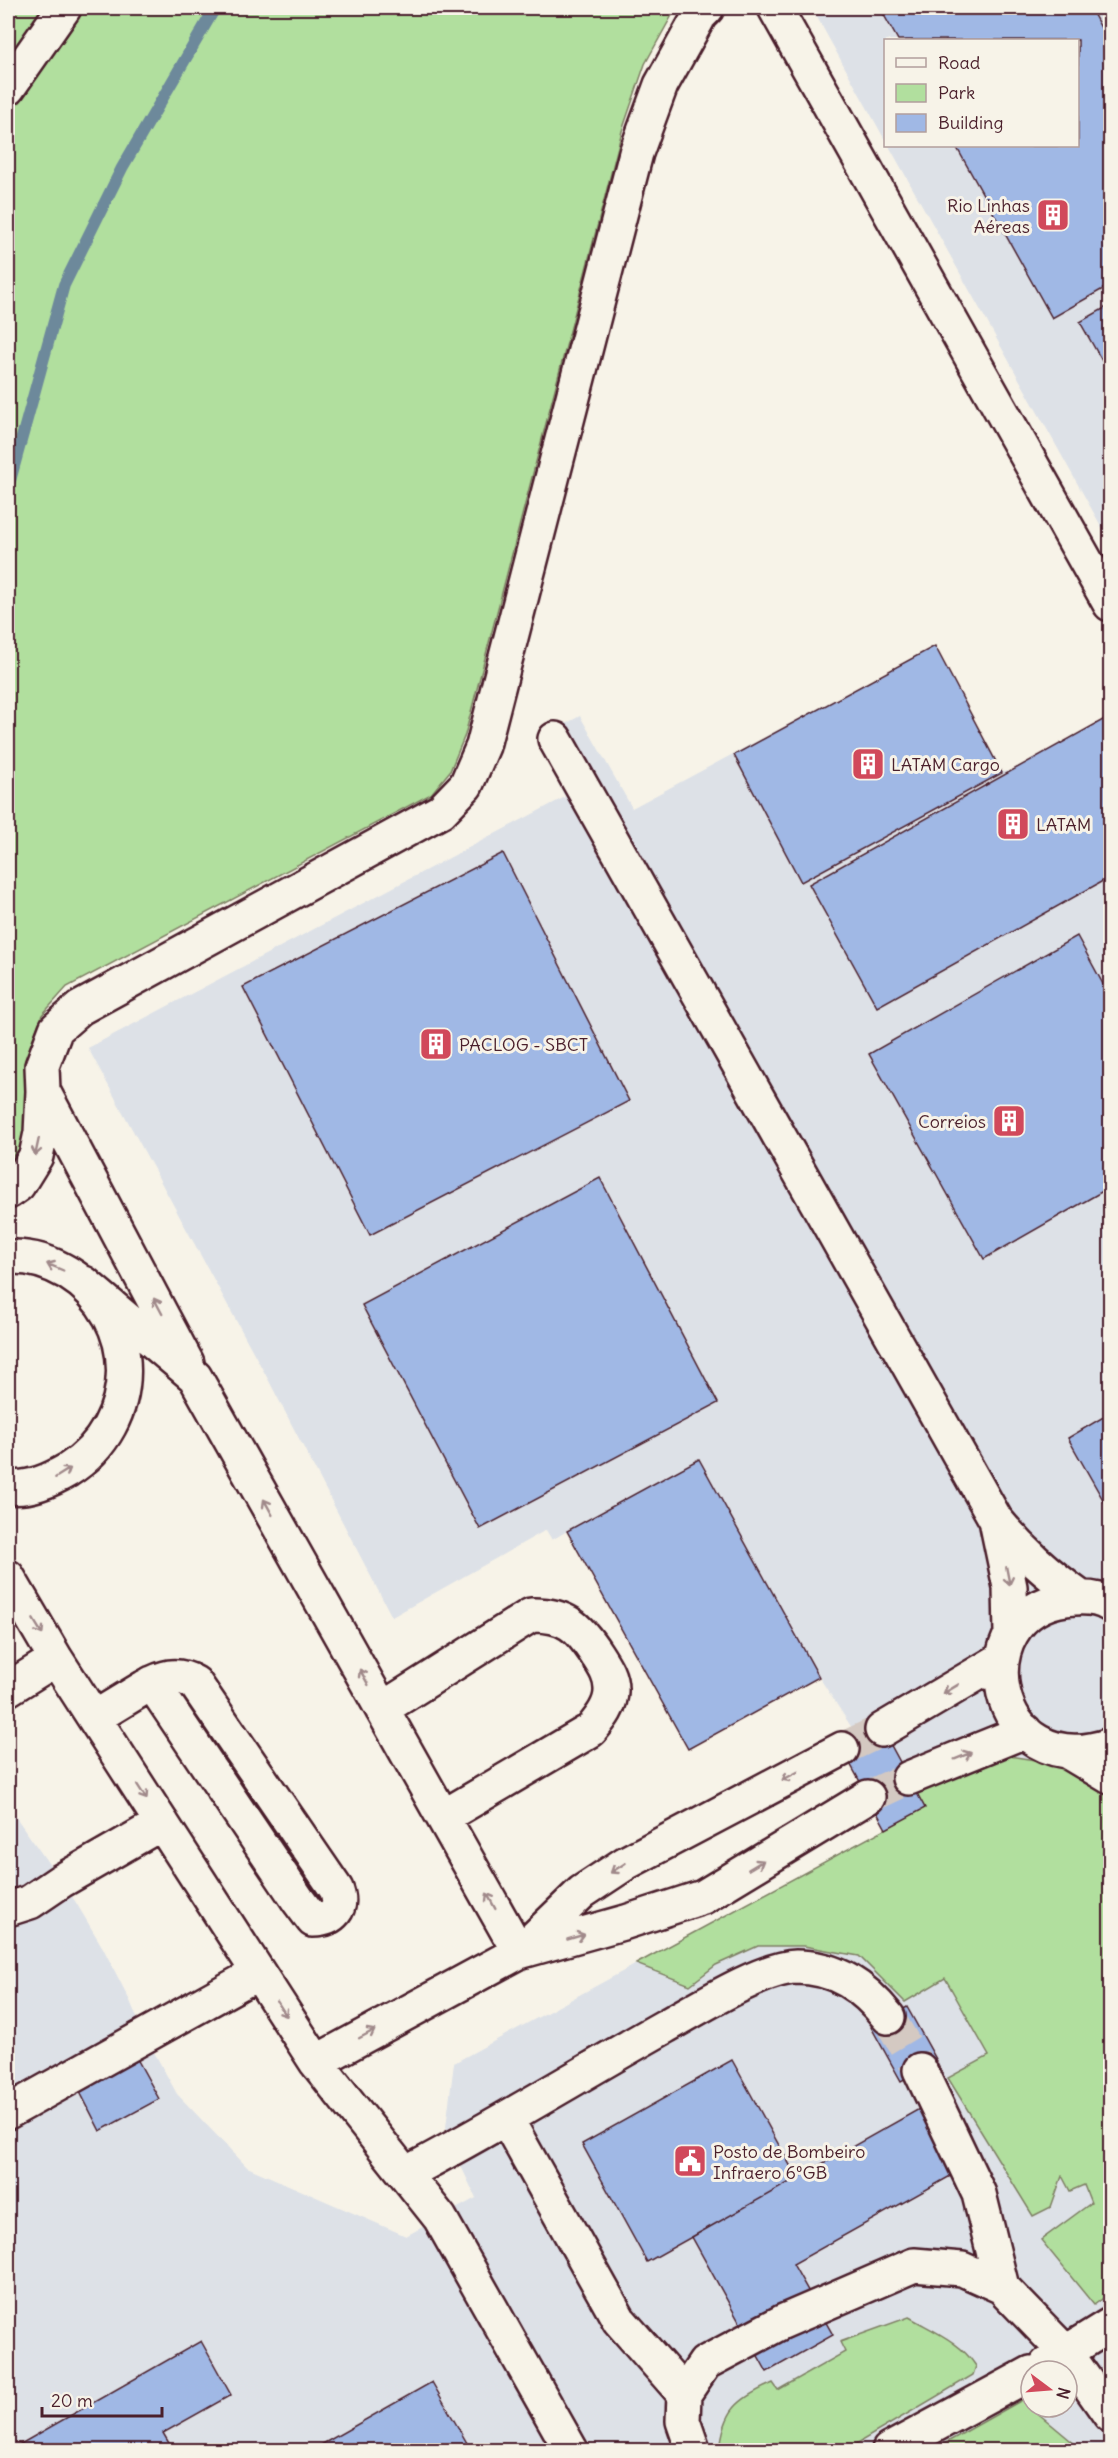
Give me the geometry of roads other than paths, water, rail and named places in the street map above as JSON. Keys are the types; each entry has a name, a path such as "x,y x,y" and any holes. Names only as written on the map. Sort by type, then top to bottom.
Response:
{"street":[{"path":"8,88 64,8"},
{"path":"8,1192 18,1185 36,1156 43,1091 42,1066 56,1029 80,1008 441,811 466,785 483,746 636,153 661,85 700,15 707,8"},
{"path":"775,8 1110,603"},
{"path":"555,739 996,1520 1020,1550 1045,1572 1095,1601"},
{"path":"43,1091 195,1377 519,1952"},
{"path":"8,1257 20,1257 55,1265 84,1283 195,1377"},
{"path":"8,1487 14,1488 52,1479 86,1458 110,1427 123,1390 123,1351 110,1314 84,1283"},
{"path":"996,1520 1010,1587 1001,1685 1009,1710 1024,1731 1044,1745 1068,1752 1110,1777"},
{"path":"8,1577 56,1659 316,2062 440,2218 571,2451"},
{"path":"882,1730 1006,1647 1030,1614 1053,1601 1095,1601"},
{"path":"382,1709 531,1615 550,1614 565,1620 583,1633 608,1672 612,1691 606,1711 591,1730 443,1817"},
{"path":"8,1689 56,1659"},
{"path":"94,1718 152,1683 169,1676 178,1676 195,1683 336,1889 338,1909 332,1916 314,1920 298,1900 152,1683"},
{"path":"909,1778 1024,1731"},
{"path":"1068,1752 1092,1751 1110,1745"},
{"path":"519,1952 582,1892 626,1863 842,1749"},
{"path":"316,2062 519,1952 626,1922 703,1897 868,1797"},
{"path":"8,1909 30,1902 61,1881 162,1823"},
{"path":"405,2174 725,1992 774,1972 795,1967 831,1972 852,1982 871,1996 888,2017"},
{"path":"8,2112 258,1972"},
{"path":"920,2070 979,2194 1002,2287"},
{"path":"506,2118 619,2320 684,2394"},
{"path":"693,2451 683,2421 684,2394 705,2363 782,2322 914,2265 962,2269 1002,2287 1067,2354 1110,2415"},
{"path":"1058,2359 1110,2325"},
{"path":"889,2451 1019,2380"}],"waterway":[{"path":"8,488 64,285 122,168 215,8"}],"tunnel":[{"path":"842,1749 882,1730"},
{"path":"868,1797 909,1778"},
{"path":"888,2017 920,2070"}],"place":[{"name":"Rio Linhas Aéreas","path":"1053,215"},
{"name":"LATAM Cargo","path":"868,764"},
{"name":"LATAM","path":"1013,824"},
{"name":"PACLOG - SBCT","path":"436,1044"},
{"name":"Correios","path":"1009,1121"},
{"name":"Posto de Bombeiro Infraero 6ºGB","path":"690,2161"}]}
